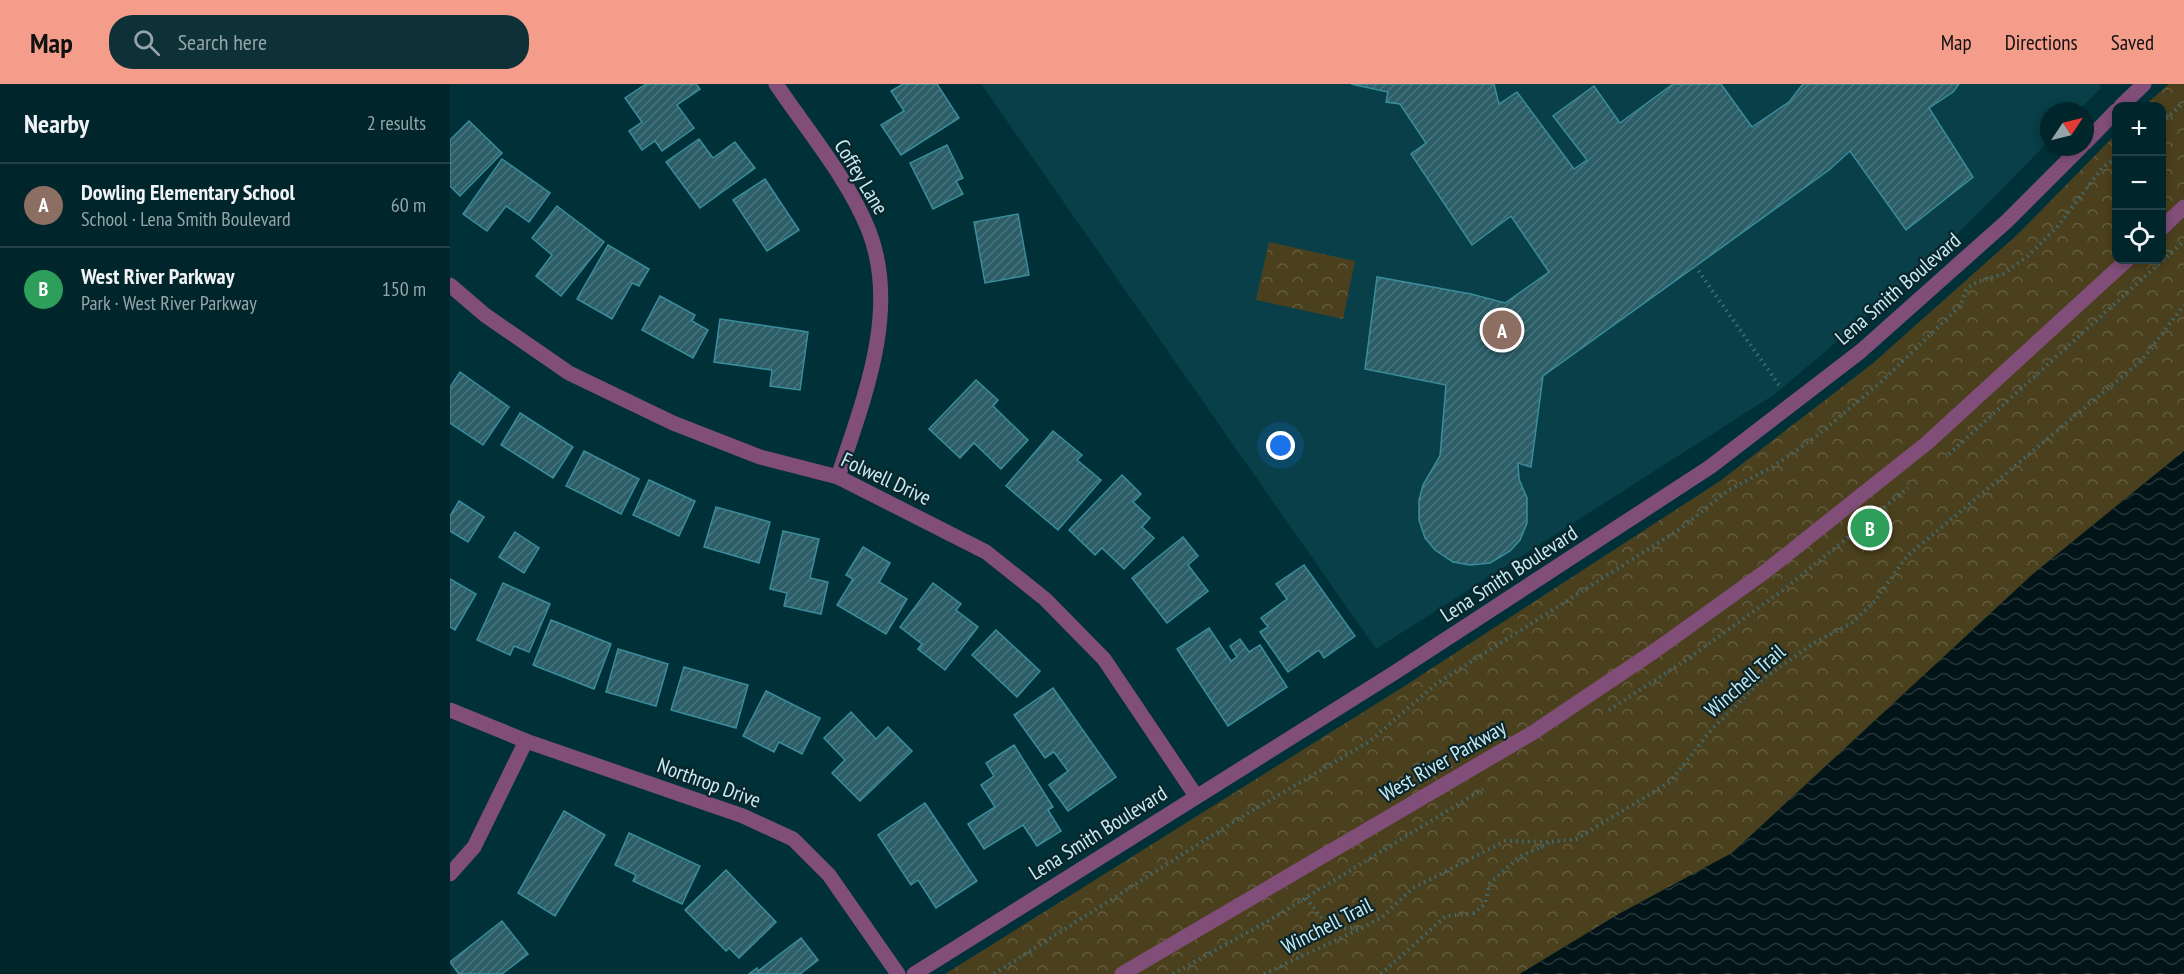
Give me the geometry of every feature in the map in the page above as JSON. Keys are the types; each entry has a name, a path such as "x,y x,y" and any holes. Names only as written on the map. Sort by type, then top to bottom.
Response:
{"street":[{"name":"Coffey Lane","path":"776,84 848,190 869,232 879,275 880,319 874,363 838,477"},
{"path":"2125,96 2144,84"},
{"path":"2094,134 2112,115"},
{"name":"Lena Smith Boulevard","path":"914,974 1394,673 1710,467 1861,351 2007,221 2072,156"},
{"path":"2166,224 2184,207"},
{"name":"West River Parkway","path":"1122,974 1534,732 1656,650 1766,570 1927,443 2123,264"},
{"name":"Folwell Drive","path":"450,285 485,315 569,373 673,423 760,457 838,477 986,552 1045,599 1104,659 1196,796"},
{"name":"Northrop Drive","path":"450,710 525,741 743,816 793,839 829,875 898,974"},
{"path":"450,874 474,847 525,741"}],"path":[{"path":"2166,119 2184,102"},
{"path":"994,974 1234,821 1370,741 1436,684 1680,529 1729,490 1774,466 1818,435 1880,383 1960,306 1967,288 1977,282 2003,274 2028,256 2057,227 2102,168 2112,161"},
{"path":"1695,266 1784,392"},
{"name":"Winchell Trail","path":"1264,974 1381,918 1413,888 1505,841 1550,842 1576,839 1670,782 1711,730 1763,679 1811,645 1853,622 1875,601 1907,556 2142,360 2184,305"},
{"path":"1381,974 1446,916 1474,913 1485,904 1490,883 1519,857 1550,842"},
{"path":"1306,898 1331,930 1364,927"}],"shaded area":[{"path":"981,84 2099,84 2101,88 2087,102 2040,102 2040,150 1927,265 1775,394 1376,649"}],"green space":[{"path":"2169,84 2184,84 2184,451 2033,574 1732,853 1617,915 1520,974 945,974 1403,687 1720,481 1872,364 2018,234 2112,138 2112,264 2166,264 2166,102 2149,102"},
{"path":"1269,242 1355,261 1343,319 1256,300"}],"water":[{"path":"2184,451 2184,974 1520,974 1617,915 1732,853 2033,574"}],"building":[{"path":"646,84 696,84 700,89 677,105 694,128 662,151 655,141 642,150 629,131 642,122 625,98"},
{"path":"903,84 937,84 959,118 901,155 881,125 904,111 891,91"},
{"path":"1351,84 1494,84 1499,104 1517,92 1574,169 1587,160 1553,116 1594,86 1620,123 1673,84 1721,84 1752,127 1789,102 1803,84 1959,84 1953,92 1929,108 1973,177 1906,230 1850,151 1829,170 1543,376 1531,467 1518,463 1519,479 1527,498 1527,523 1520,540 1510,551 1490,563 1470,565 1453,562 1435,550 1425,538 1419,520 1419,500 1423,485 1440,456 1446,385 1365,369 1377,277 1471,294 1505,303 1549,272 1511,216 1472,245 1411,154 1426,143 1400,104 1386,102 1388,92"},
{"path":"469,121 502,153 460,196 450,186 450,140"},
{"path":"699,139 713,158 735,142 755,168 700,208 666,162"},
{"path":"947,145 963,178 956,181 963,194 933,209 910,163"},
{"path":"502,159 550,193 529,222 506,206 487,231 463,214"},
{"path":"765,179 799,230 767,251 733,200"},
{"path":"557,206 604,242 561,296 536,276 552,255 532,238"},
{"path":"1018,214 1029,275 985,283 974,222"},
{"path":"608,245 649,269 639,286 632,283 612,319 577,299"},
{"path":"660,296 695,315 692,321 708,330 693,358 642,330"},
{"path":"720,319 808,332 800,390 770,386 772,370 714,362"},
{"path":"460,372 509,407 483,445 450,423 450,387"},
{"path":"976,380 998,400 993,406 1028,440 1001,469 974,443 960,458 929,429"},
{"path":"520,413 573,447 553,478 501,445"},
{"path":"1053,431 1082,455 1077,460 1101,480 1058,530 1006,486"},
{"path":"584,451 639,479 621,514 566,486"},
{"path":"1122,475 1141,494 1133,502 1150,518 1142,527 1154,538 1124,569 1102,548 1095,555 1069,530"},
{"path":"649,480 695,501 679,536 633,515"},
{"path":"459,501 484,517 468,542 450,531 450,516"},
{"path":"716,507 770,522 759,563 704,547"},
{"path":"783,531 819,539 810,578 828,582 821,614 784,606 787,593 770,589"},
{"path":"515,532 539,548 524,573 499,557"},
{"path":"1183,537 1198,556 1188,565 1208,591 1167,623 1132,578"},
{"path":"863,547 890,563 879,582 907,599 886,634 837,605 853,579 846,575"},
{"path":"1304,565 1355,636 1324,658 1319,650 1288,672 1260,632 1268,627 1261,618 1287,599 1276,584"},
{"path":"450,579 476,594 455,630 450,627"},
{"path":"503,583 550,604 529,652 514,646 510,655 477,640"},
{"path":"933,583 961,604 956,610 978,627 945,670 918,649 922,644 900,627"},
{"path":"551,620 611,644 594,689 533,665"},
{"path":"1209,628 1231,661 1237,657 1230,646 1240,639 1249,652 1260,645 1287,687 1228,726 1177,649"},
{"path":"996,630 1040,671 1017,697 972,655"},
{"path":"618,649 668,664 656,706 606,692"},
{"path":"684,667 748,685 736,728 671,710"},
{"path":"1053,688 1116,777 1068,811 1049,785 1068,771 1054,752 1045,758 1014,715"},
{"path":"766,691 820,718 802,754 779,742 774,752 743,736"},
{"path":"851,712 876,739 888,727 912,751 860,801 832,773 845,760 824,738"},
{"path":"1014,745 1053,807 1048,810 1061,831 1037,846 1023,825 984,849 968,824 995,807 981,785 994,776 986,763"},
{"path":"925,803 977,881 936,908 918,880 911,885 878,835"},
{"path":"564,811 605,835 555,916 518,893"},
{"path":"629,833 700,866 682,904 633,881 636,875 615,865"},
{"path":"726,870 776,922 739,958 729,948 726,951 685,910"},
{"path":"502,921 528,954 502,974 459,974 450,962"},
{"path":"801,938 818,960 800,974 749,974 757,968 758,971"}],"place":[{"name":"Dowling Elementary School","path":"1502,330"},
{"name":"West River Parkway","path":"1870,528"}]}
